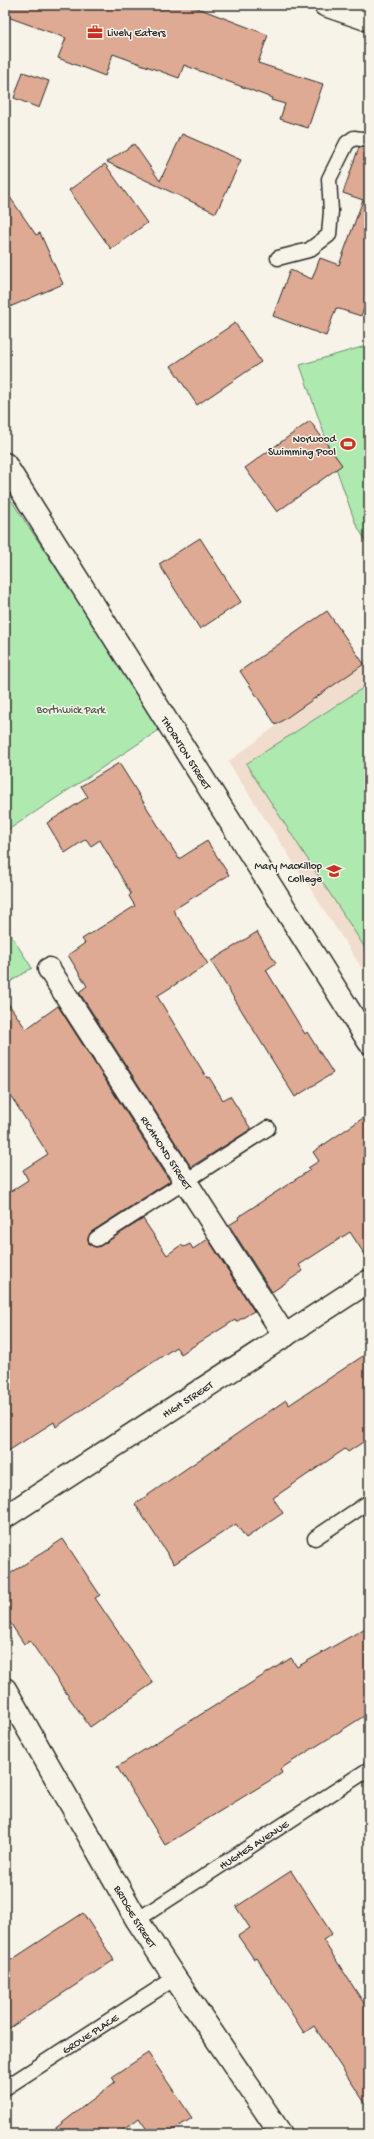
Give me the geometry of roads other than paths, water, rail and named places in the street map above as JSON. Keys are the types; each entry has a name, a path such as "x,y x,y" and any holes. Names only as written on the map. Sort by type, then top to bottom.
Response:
{"main road":[{"path":"325,5 369,20"},
{"name":"THORNTON STREET","path":"5,464 369,1042"},
{"name":"RICHMOND STREET","path":"49,969 184,1182 285,1336"},
{"name":"HIGH STREET","path":"5,1517 369,1281"},
{"name":"BRIDGE STREET","path":"5,1689 137,1920 281,2134"}],"lane":[{"path":"278,258 309,250 329,234 331,211 330,179 347,143 354,138 369,140"},
{"path":"96,1239 268,1128"},
{"path":"315,1538 369,1502"},
{"name":"HUGHES AVENUE","path":"137,1920 369,1769"},
{"name":"GROVE PLACE","path":"5,2088 175,1978"}],"place":[{"name":"Lively Eaters","path":"95,32"},
{"name":"Norwood Swimming Pool","path":"348,444"},
{"name":"Mary MacKillop College","path":"334,871"}],"park label":[{"name":"Borthwick Park","path":"71,709"}]}
